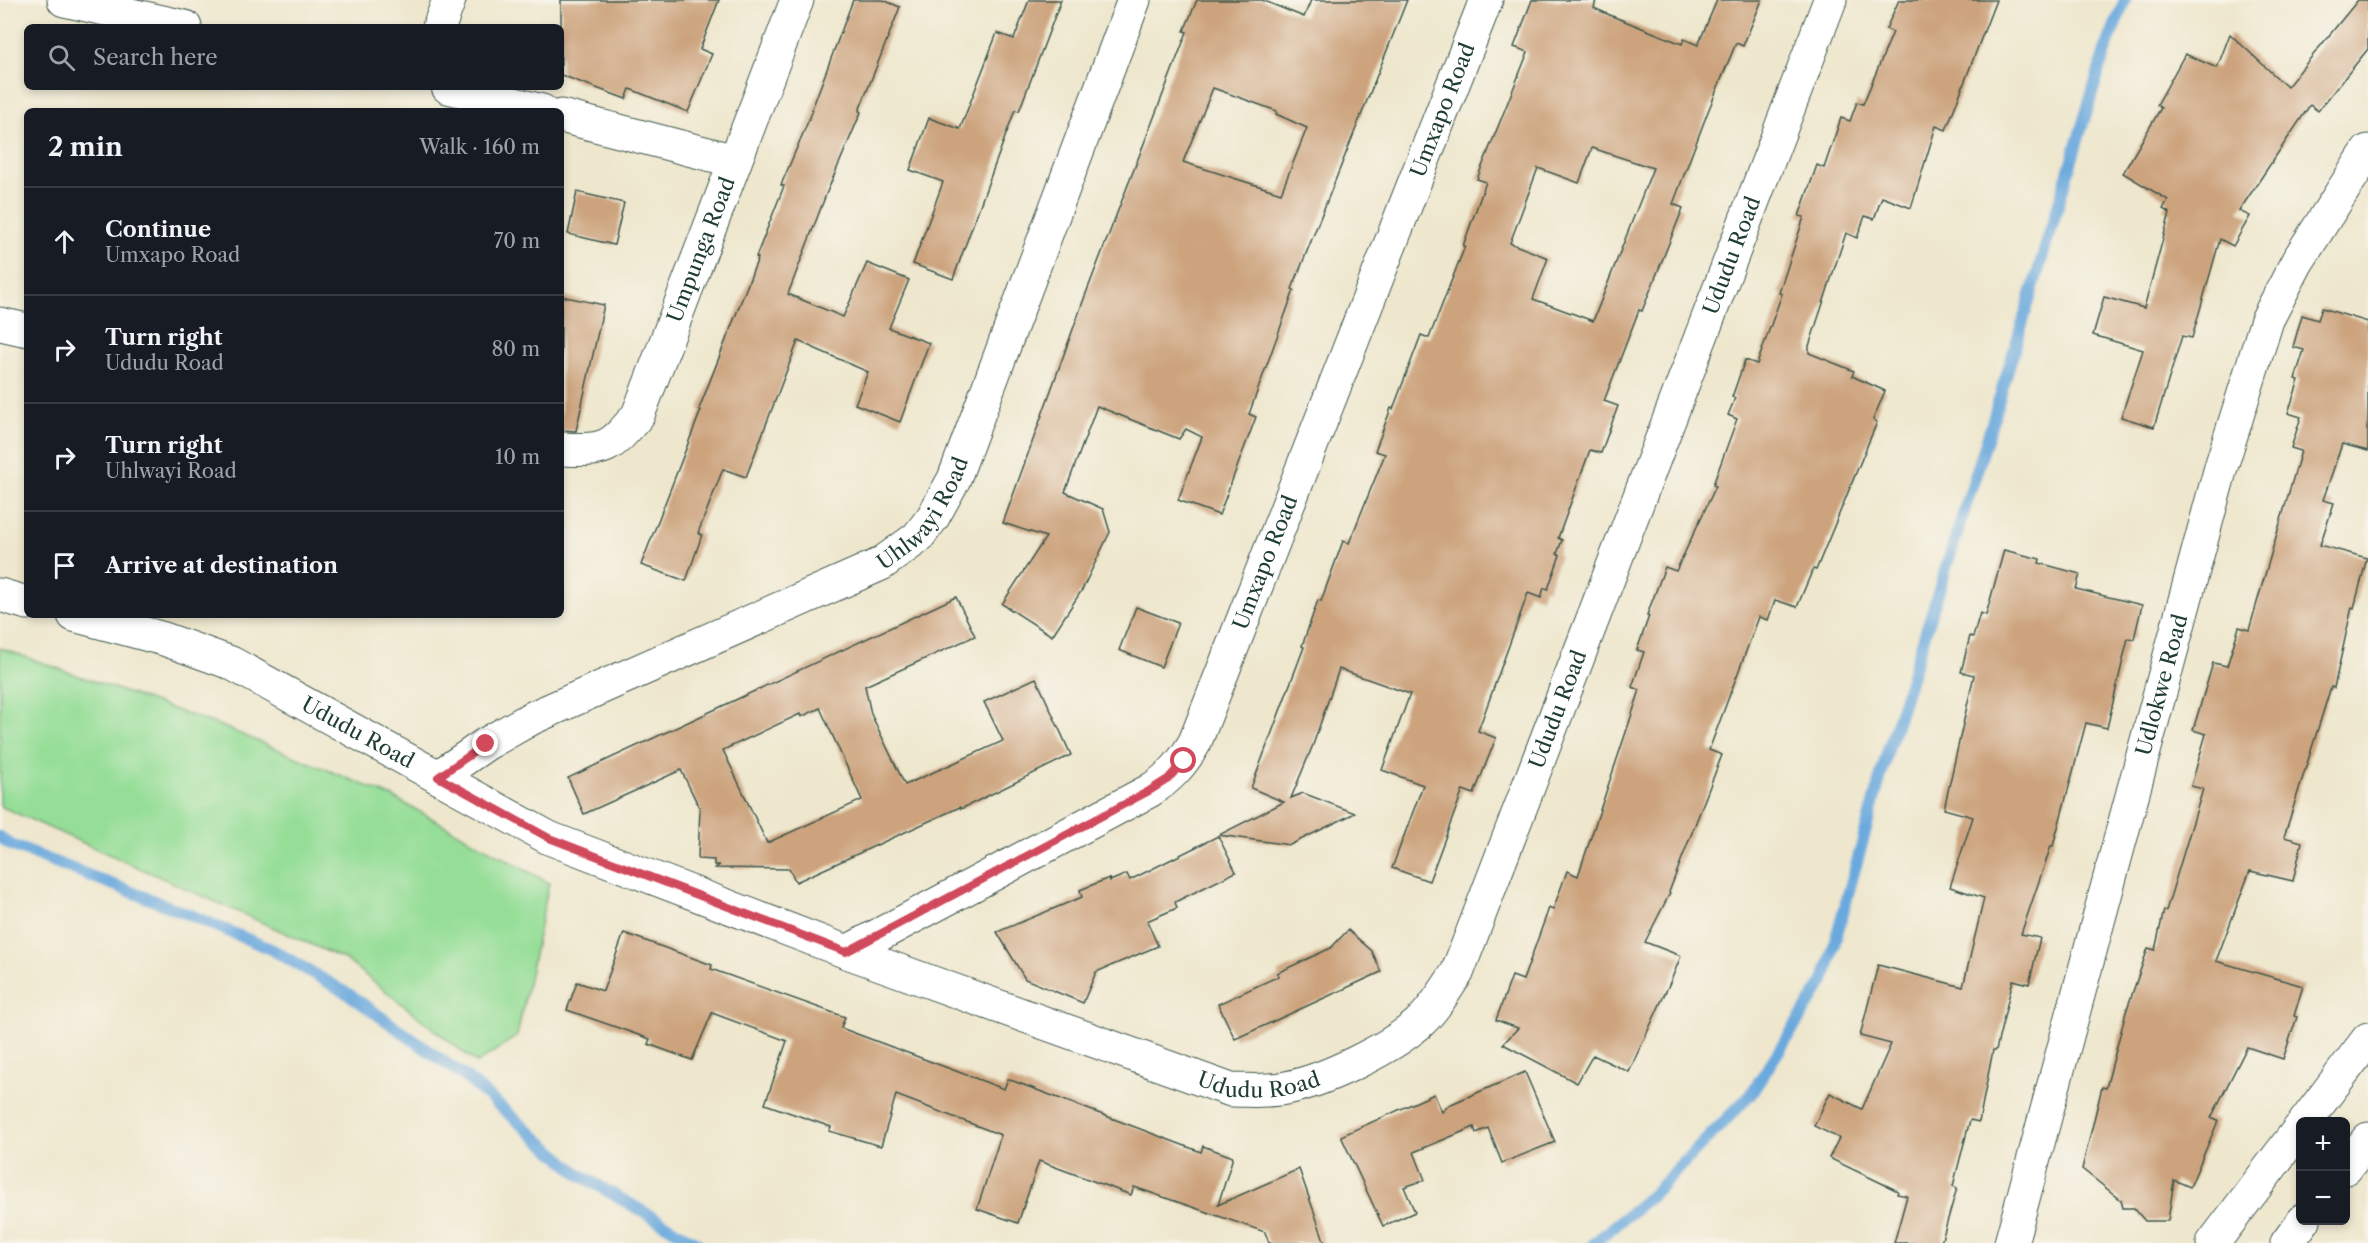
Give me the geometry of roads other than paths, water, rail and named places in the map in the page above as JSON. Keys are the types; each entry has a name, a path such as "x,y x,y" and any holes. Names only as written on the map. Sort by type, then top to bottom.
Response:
{"street":[{"path":"64,0 101,4 174,24"},
{"path":"440,24 449,0"},
{"name":"Umpunga Road","path":"564,449 601,448 615,441 638,415 797,0"},
{"name":"Uhlwayi Road","path":"438,777 486,744 532,718 881,564 917,538 933,517 954,479 1134,0"},
{"name":"Umxapo Road","path":"846,952 1149,791 1168,779 1184,761 1199,730 1486,0"},
{"name":"Ududu Road","path":"85,618 164,639 231,663 549,838 846,952 1231,1090 1263,1091 1311,1082 1376,1052 1418,1024 1457,973 1830,0"},
{"path":"460,90 530,108"},
{"path":"564,117 735,161"},
{"name":"Udlokwe Road","path":"2011,1243 2221,467 2267,320 2297,262 2368,151"},
{"path":"0,324 24,329"},
{"path":"0,595 24,602"},
{"path":"2309,1117 2368,1039"},
{"path":"2213,1243 2296,1135"},
{"path":"2350,1163 2368,1139"},
{"path":"2287,1243 2301,1225"}],"waterway":[{"path":"1594,1243 1652,1195 1751,1094 1824,981 1888,750 1988,436 2105,51 2125,0"},
{"path":"0,837 11,845 273,950 350,995 467,1078 580,1175 697,1243"}]}
